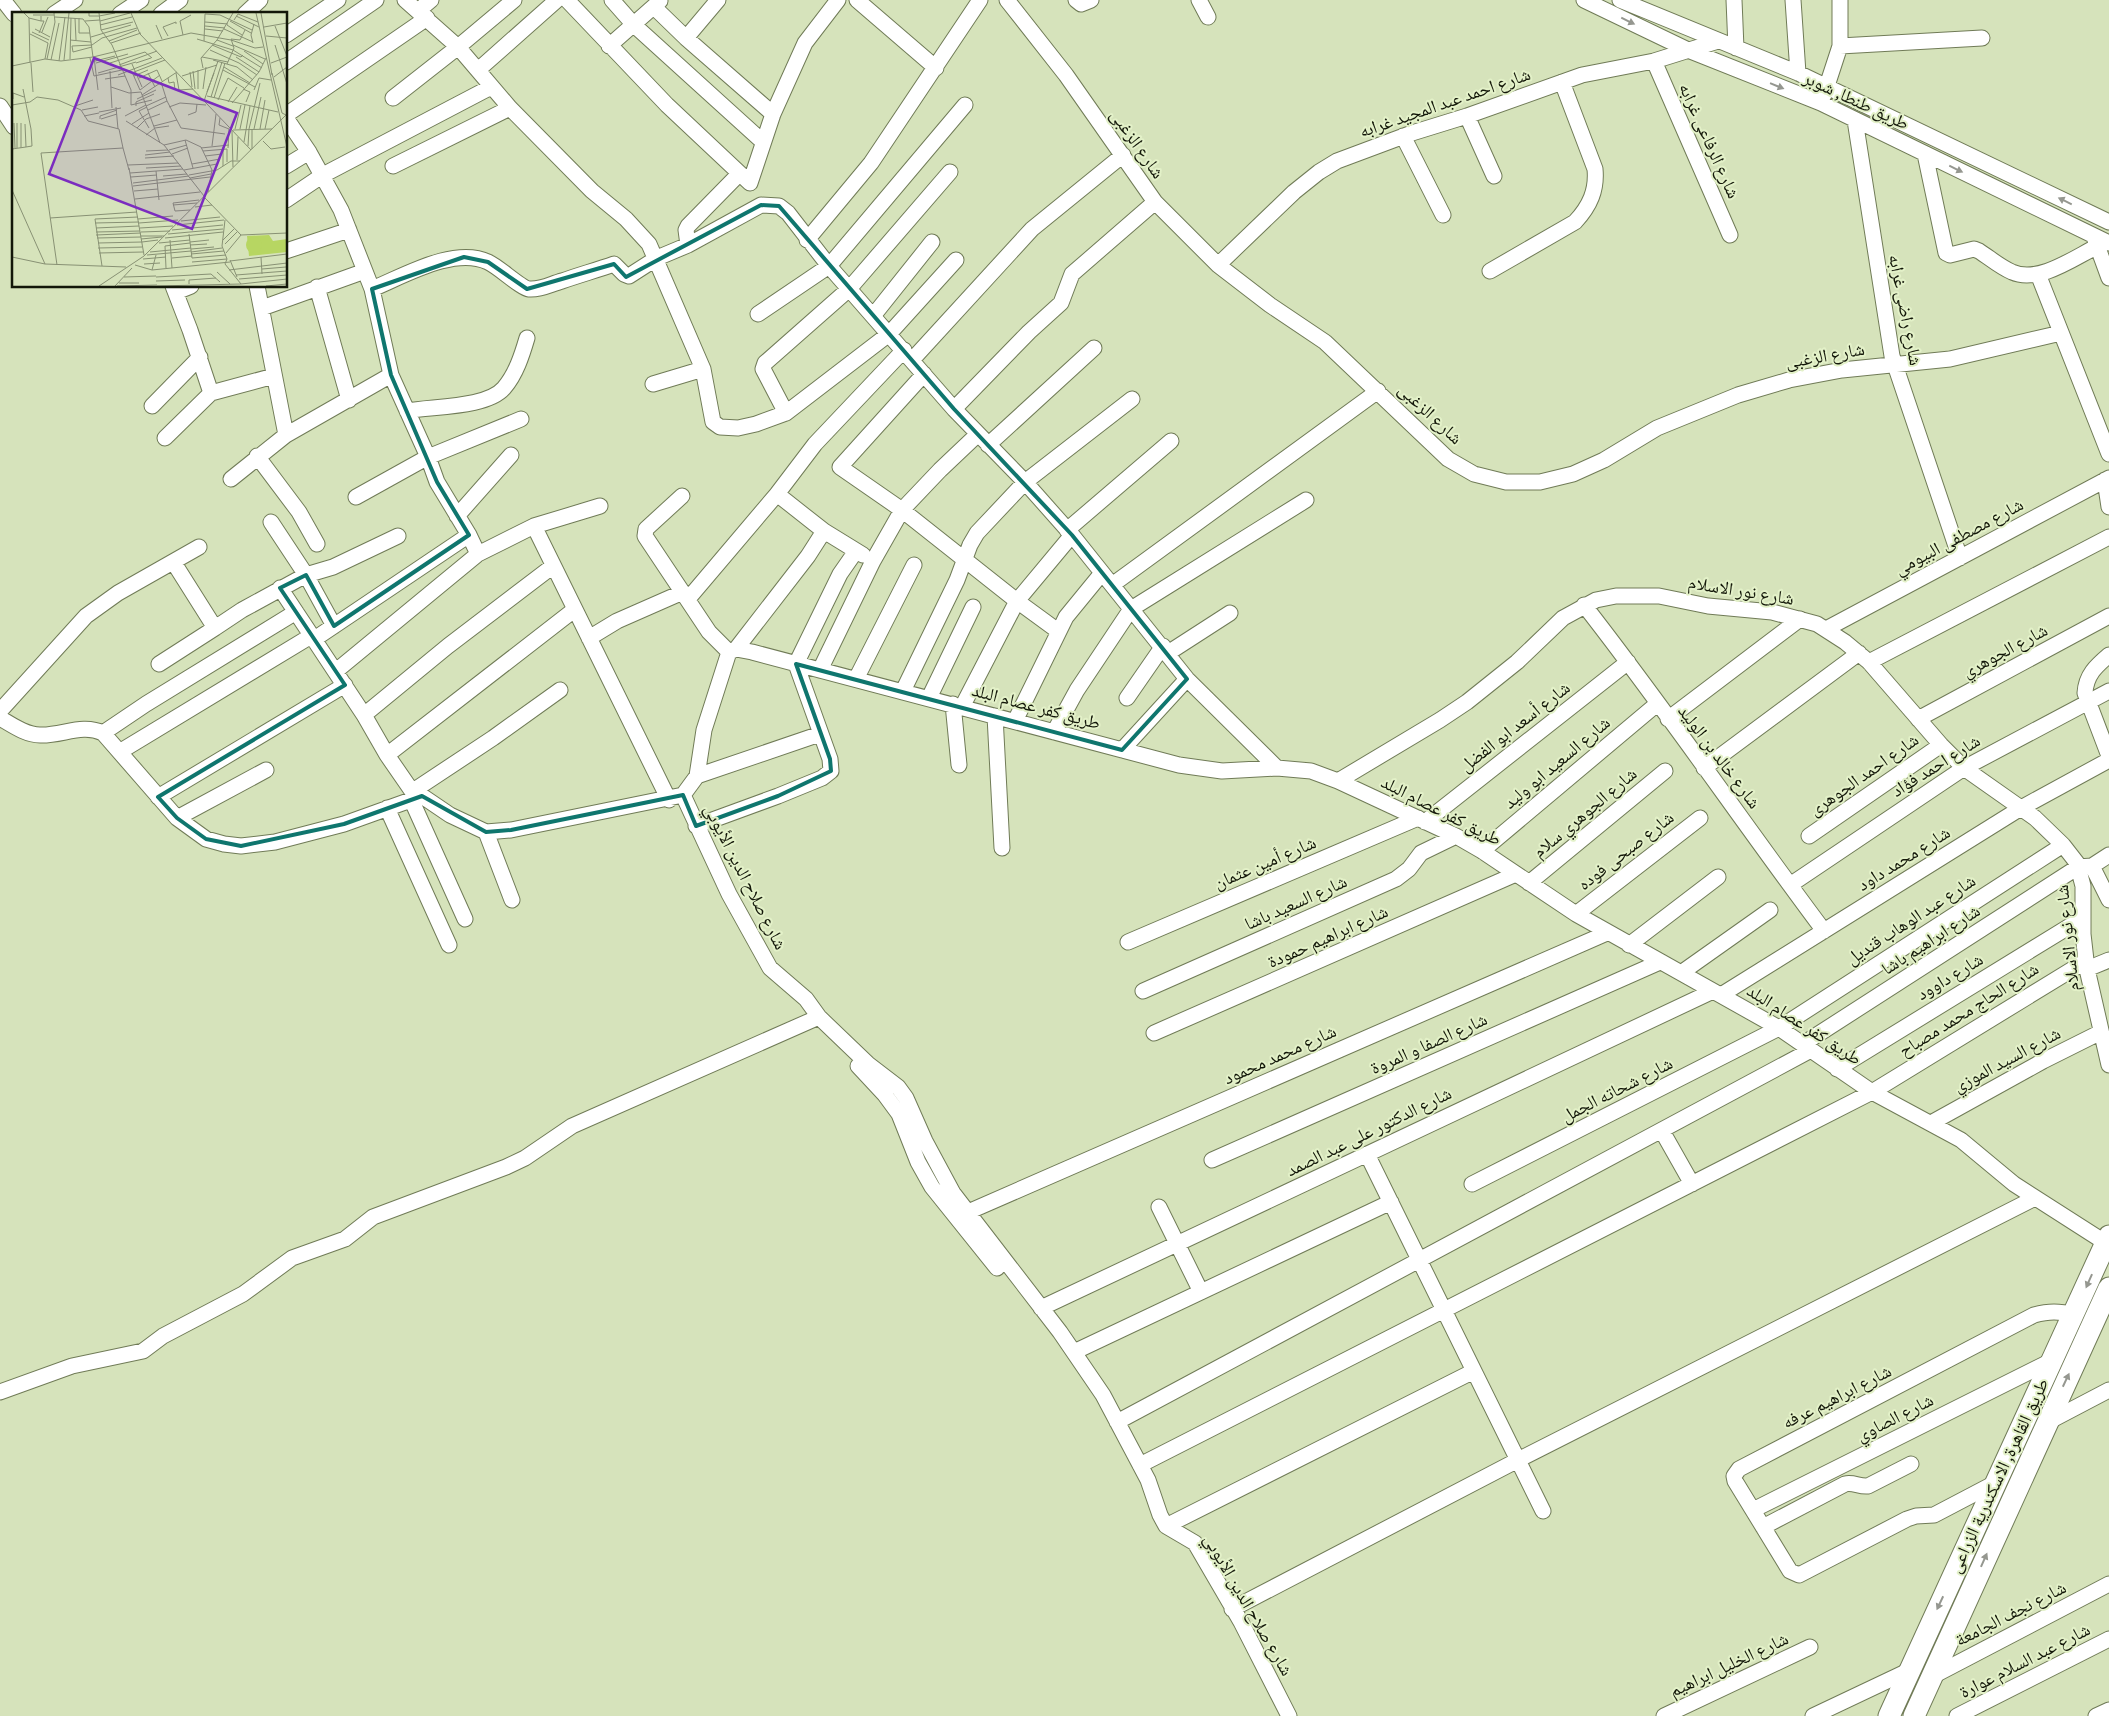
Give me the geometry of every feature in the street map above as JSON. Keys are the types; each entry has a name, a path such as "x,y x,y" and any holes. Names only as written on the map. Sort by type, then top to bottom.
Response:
{"highway":[{"name":"طريق القاهرة, الاسكندرية الزراعى","path":"1889,1716 2108,1240"},
{"name":"طريق القاهرة, الاسكندرية الزراعى","path":"1914,1716 2109,1288"}],"street":[{"path":"3,0 12,12"},
{"path":"57,12 75,0"},
{"path":"123,12 141,0"},
{"path":"164,12 180,0"},
{"path":"247,12 260,0"},
{"path":"288,34 338,0"},
{"path":"288,61 376,0"},
{"path":"405,0 458,47 510,108 592,191 640,232 657,258 702,369 713,422 720,426 738,428 756,424 786,413 889,334 956,260"},
{"path":"288,115 423,14 431,0"},
{"path":"393,98 514,0"},
{"path":"478,70 557,0"},
{"path":"567,0 667,105 749,183 752,181 773,114 805,43 838,0"},
{"path":"612,0 634,25 763,142"},
{"path":"686,38 718,0"},
{"path":"857,0 936,68"},
{"path":"807,240 871,162 980,0"},
{"name":"شارع الزغبى","path":"1007,0 1123,155 1155,202 1218,265 1270,305 1325,342 1448,459 1474,474 1506,482 1540,482 1573,474 1604,460 1658,428 1738,395 1798,379 1842,370 1950,359 2061,333"},
{"path":"1076,0 1081,4 1091,0"},
{"path":"1199,0 1208,17"},
{"name":"طريق طنطا, شوبر","path":"1584,0 1688,50 1820,103 2100,242"},
{"name":"طريق طنطا, شوبر","path":"1620,0 1640,4 1718,41 1798,73 2109,222"},
{"path":"1734,0 1736,48"},
{"path":"1793,0 1798,73"},
{"path":"1820,103 1828,87 1840,46 1840,0"},
{"path":"609,46 658,4 686,38 773,114"},
{"path":"1840,46 1982,38"},
{"name":"شارع احمد عبد المجيد غرابه","path":"1218,265 1294,192 1319,172 1338,161 1404,136 1467,116 1582,75 1654,61 1718,41"},
{"name":"شارع الرفاعى غرابه","path":"1654,61 1730,235"},
{"path":"1490,271 1576,222 1586,211 1593,196 1596,179 1595,168 1562,82"},
{"path":"288,199 323,175 491,87"},
{"path":"758,314 829,266 966,104"},
{"path":"0,106 12,124"},
{"path":"393,166 510,108"},
{"path":"1467,116 1494,176"},
{"path":"288,120 323,175 341,210 372,289 391,375 428,457 437,482 469,535 478,554"},
{"name":"شارع راضى غرابه","path":"1855,120 1894,364 1960,558"},
{"path":"1404,136 1443,216"},
{"path":"288,165 309,152"},
{"path":"1925,154 1946,253 1956,254 1974,249 2011,272 2029,276 2038,274 2100,242 2109,278"},
{"path":"589,638 617,620 686,596 777,494 815,444 908,355 1032,229 1123,155"},
{"path":"786,413 763,367 849,289 950,172"},
{"path":"688,245 686,230 688,226 739,174"},
{"path":"954,409 1029,332 1061,303 1072,274 1155,202"},
{"path":"372,289 428,266 464,256 488,262 508,274 521,287 528,289 548,286 614,264 624,274 629,276 657,258 688,245 761,205 779,206 954,409 1025,482 1070,533 1188,679 1277,768"},
{"path":"288,250 349,230"},
{"path":"873,316 932,242"},
{"path":"262,308 365,271"},
{"path":"2038,274 2109,454"},
{"path":"317,287 349,400"},
{"path":"257,288 286,435"},
{"path":"175,289 212,393"},
{"path":"407,411 480,401 500,392 518,364 527,338"},
{"path":"820,670 872,561 902,510 940,470 983,439 1094,348"},
{"path":"152,406 200,358"},
{"path":"652,384 702,369"},
{"path":"924,374 840,467 902,510 1058,631"},
{"path":"231,480 286,435 391,375"},
{"path":"165,438 212,393 274,376"},
{"path":"1112,585 1378,391"},
{"path":"903,691 957,580 964,558 977,533 1025,482 1132,399"},
{"path":"356,497 428,457 521,418"},
{"path":"959,765 958,706 1017,601 1070,533 1171,441"},
{"path":"457,516 511,454"},
{"path":"258,456 299,512 317,544"},
{"path":"2107,479 2109,506"},
{"name":"شارع مصطفى البيومي","path":"1826,629 2107,479"},
{"path":"777,494 824,531 872,561"},
{"path":"682,496 646,528 644,532 647,541 709,632 732,650"},
{"path":"1054,732 1077,690 1132,609 1306,500"},
{"path":"336,671 478,554 534,526 600,506"},
{"path":"271,522 306,575 334,626"},
{"name":"شارع صلاح الدين الأيوبي","path":"534,526 574,610 676,798 696,826 729,894 770,968 806,999 819,1017 868,1064 898,1087 906,1098 945,1180 1074,1352 1107,1402 1148,1480 1160,1515 1166,1526 1195,1543 1241,1622 1289,1716"},
{"path":"697,776 704,730 732,650 808,556 824,531"},
{"path":"120,751 334,626 469,535"},
{"path":"159,664 242,610 280,588 306,575 333,567 398,536"},
{"path":"1704,768 1864,658 2109,537"},
{"path":"0,711 86,616 118,593 174,563 199,547"},
{"path":"696,826 778,796 828,774 832,767 796,664 840,574 856,551"},
{"path":"174,563 215,628"},
{"path":"856,679 914,564"},
{"path":"364,715 448,646 554,566"},
{"path":"1015,721 1066,617 1102,573"},
{"path":"280,588 345,685 413,796 465,919"},
{"name":"شارع نور الاسلام","path":"1338,781 1467,702 1517,662 1563,618 1584,605 1616,596 1638,594 1722,608 1772,612 1818,624 1864,658 1941,745 1964,768 2021,808 2085,866 2083,918 2087,965 2109,1065"},
{"name":"شارع خالد بن الوليد","path":"1584,605 1628,662 1824,931"},
{"path":"929,698 973,608"},
{"path":"387,755 574,610"},
{"path":"103,733 296,612"},
{"path":"1127,698 1165,650 1230,613"},
{"name":"شارع الجوهري","path":"1918,719 2109,616"},
{"path":"1668,719 1800,619"},
{"name":"طريق كفر عصام البلد","path":"732,650 856,679 1200,769 1236,771 1295,768 1311,771 1338,781 1456,836 1482,851 1576,914 1628,945 1779,1028 1872,1092 1961,1140 2000,1174 2035,1198 2108,1240"},
{"path":"2109,655 2094,668 2085,685 2087,702 2109,756"},
{"name":"شارع أسعد ابو الفضل","path":"1422,820 1628,662"},
{"path":"1122,750 1188,679"},
{"path":"158,797 345,685"},
{"path":"0,718 23,730 39,735 81,729 94,729 103,733 177,818 206,838 224,844 241,846 275,842 344,824 413,796 560,690"},
{"name":"شارع احمد فؤاد","path":"1790,885 1964,768 2109,691"},
{"name":"شارع السعيد ابو وليد","path":"1482,851 1657,704"},
{"path":"995,716 1002,848"},
{"path":"413,796 422,796 450,814 486,832 519,829 676,798 697,776 820,734"},
{"name":"شارع احمد الجوهرى","path":"1809,836 1941,745"},
{"name":"شارع محمد داود","path":"1717,993 1824,931 2021,808 2109,760"},
{"path":"177,818 266,770"},
{"name":"شارع الجوهري سلام","path":"1529,883 1665,771"},
{"path":"387,808 449,945"},
{"name":"شارع صبحى فوده","path":"1576,914 1700,818"},
{"name":"شارع أمين عثمان","path":"1128,942 1422,820"},
{"path":"486,832 512,900"},
{"name":"شارع السعيد باشا","path":"1143,991 1396,879 1409,869 1421,853 1456,836"},
{"name":"شارع عبد الوهاب قنديل","path":"1779,1028 2062,844"},
{"name":"شارع ابراهيم باشا","path":"1117,1422 1662,1131 1807,1047 2085,866 2109,855"},
{"path":"2085,866 2109,900"},
{"name":"شارع ابراهيم حمودة","path":"1154,1033 1516,874"},
{"path":"1628,945 1718,877"},
{"path":"1681,973 1770,910"},
{"name":"شارع داوود","path":"1836,1068 2083,918"},
{"name":"شارع محمد محمود","path":"968,1212 1608,933"},
{"name":"شارع الحاج محمد مصباح","path":"1140,1465 1872,1092 2087,965 2109,960"},
{"name":"شارع الصفا و المروة","path":"1212,1160 1660,962"},
{"name":"شارع الدكتور على عبد الصمد","path":"1041,1308 1367,1154 1717,993"},
{"path":"0,1392 72,1366 143,1351 162,1336 243,1294 292,1258 345,1239 373,1217 506,1167 525,1158 572,1126 819,1017"},
{"name":"شارع صلاح الدين الأيوبي","path":"819,1017 818,1022 821,1027 893,1104 924,1175 932,1187 997,1268 1001,1270 1010,1269"},
{"name":"شارع شحاته الجمل","path":"1472,1184 1779,1028"},
{"name":"شارع السيد الموزي","path":"1931,1123 2043,1060 2101,1032"},
{"path":"1662,1131 1692,1184"},
{"path":"1367,1154 1543,1511"},
{"path":"1232,1609 1518,1460 2035,1198"},
{"path":"1074,1352 1391,1202"},
{"path":"1159,1207 1201,1292"},
{"name":"شارع ابراهيم عرفه","path":"1995,1483 1934,1515 1916,1516 1907,1519 1803,1574 1794,1574 1790,1571 1763,1527 1734,1476 1739,1469 2034,1316 2047,1312 2061,1312 2074,1315"},
{"name":"شارع الصاوي","path":"1753,1510 2053,1360"},
{"path":"1166,1526 1474,1371"},
{"path":"2046,1423 2109,1390"},
{"path":"1763,1527 1845,1484 1852,1482 1868,1486 1911,1464"},
{"name":"شارع نجف الجامعة","path":"1931,1677 2109,1584"},
{"name":"شارع عبد السلام عوارة","path":"1957,1716 2109,1638"},
{"name":"شارع الخليل ابراهيم","path":"1664,1716 1810,1647"},
{"path":"1813,1716 1908,1672"},
{"path":"2096,1716 2109,1710"}],"highlighted area":[{"path":"761,205 779,206 954,409 1072,535 1187,679 1122,750 796,664 830,759 831,771 778,796 696,826 683,795 511,830 486,832 422,796 344,824 241,846 206,839 177,818 158,797 345,685 280,588 306,575 334,626 469,535 437,482 391,375 372,289 464,257 488,262 527,289 614,264 626,277"}]}
